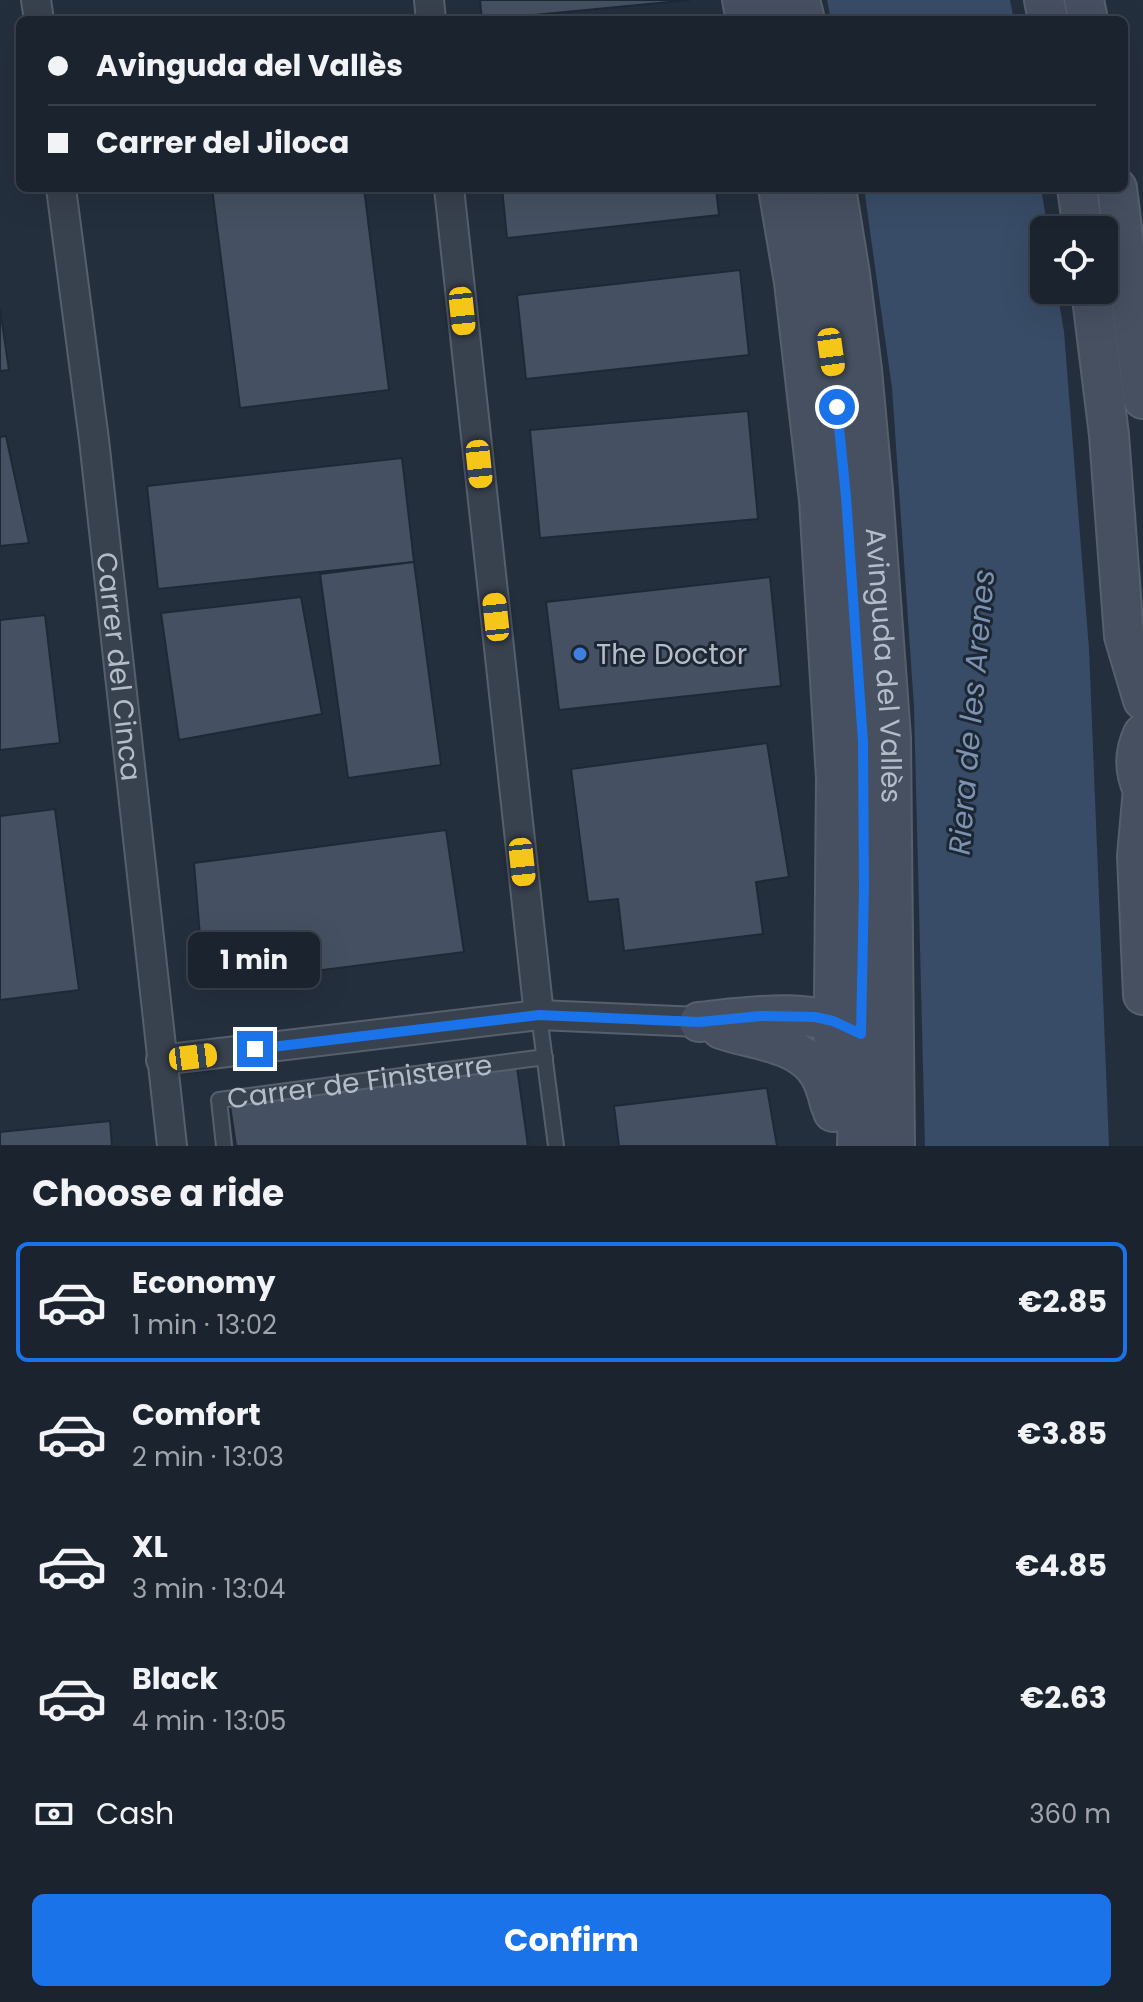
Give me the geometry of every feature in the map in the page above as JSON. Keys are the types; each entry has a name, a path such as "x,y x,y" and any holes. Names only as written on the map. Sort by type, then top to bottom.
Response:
{"main road":[{"path":"779,192 794,282 819,500 836,778 834,1129"},
{"name":"Avinguda del Vallès","path":"809,192 845,482 863,742 864,888 836,1024 857,1146"},
{"name":"Avinguda del Vallès","path":"837,192 862,370 891,738 895,1132"},
{"path":"1078,192 1081,216"},
{"path":"1117,192 1143,399"},
{"path":"1093,304 1109,435 1124,636 1143,700"},
{"path":"1143,734 1135,766 1143,790 1137,856 1143,995"},
{"path":"699,1022 761,1016 836,1024 876,1056 895,1132"},
{"path":"699,1022 799,1054 815,1068 825,1085 834,1129"},
{"path":"791,1050 836,1024"}],"street":[{"name":"Carrer del Cinca","path":"62,192 94,440 172,1146"},
{"path":"449,192 539,1015"},
{"path":"161,1060 539,1015 699,1022"}],"lane":[{"path":"539,1015 556,1146"},
{"name":"Carrer de Finisterre","path":"224,1146 219,1100 545,1057"}],"water":[{"path":"827,0 1010,0 1013,16 830,16"},
{"name":"Riera de les Arenes","path":"865,192 1042,192 1046,216 1030,216 1030,304 1059,304 1064,332 1089,649 1109,1146 925,1146 914,706 892,388"}],"building":[{"path":"480,0 690,0 524,16 482,16"},
{"path":"213,192 364,192 389,390 240,408"},
{"path":"502,192 716,192 719,215 507,238"},
{"path":"740,270 749,355 526,379 517,295"},
{"path":"0,309 9,370 0,371"},
{"path":"748,411 758,519 540,538 530,430"},
{"path":"6,436 29,543 0,546 0,437"},
{"path":"402,458 414,562 158,589 147,486"},
{"path":"414,562 441,765 348,778 320,574"},
{"path":"770,577 781,686 559,710 546,602"},
{"path":"301,597 322,714 179,740 161,613"},
{"path":"45,615 60,743 0,750 0,620"},
{"path":"767,743 789,877 756,882 763,934 624,951 618,899 588,902 571,769"},
{"path":"55,809 79,990 0,1000 0,816"},
{"path":"446,830 464,952 204,985 194,863"},
{"path":"517,1067 528,1146 236,1146 230,1106"},
{"path":"767,1088 777,1146 619,1146 614,1106"},
{"path":"110,1121 112,1146 0,1146 0,1132"}],"place":[{"name":"The Doctor","path":"580,654"}],"route":[{"path":"255,1049 539,1015 699,1022 761,1016 815,1017 844,1025 861,1034 863,742 837,407"}]}
